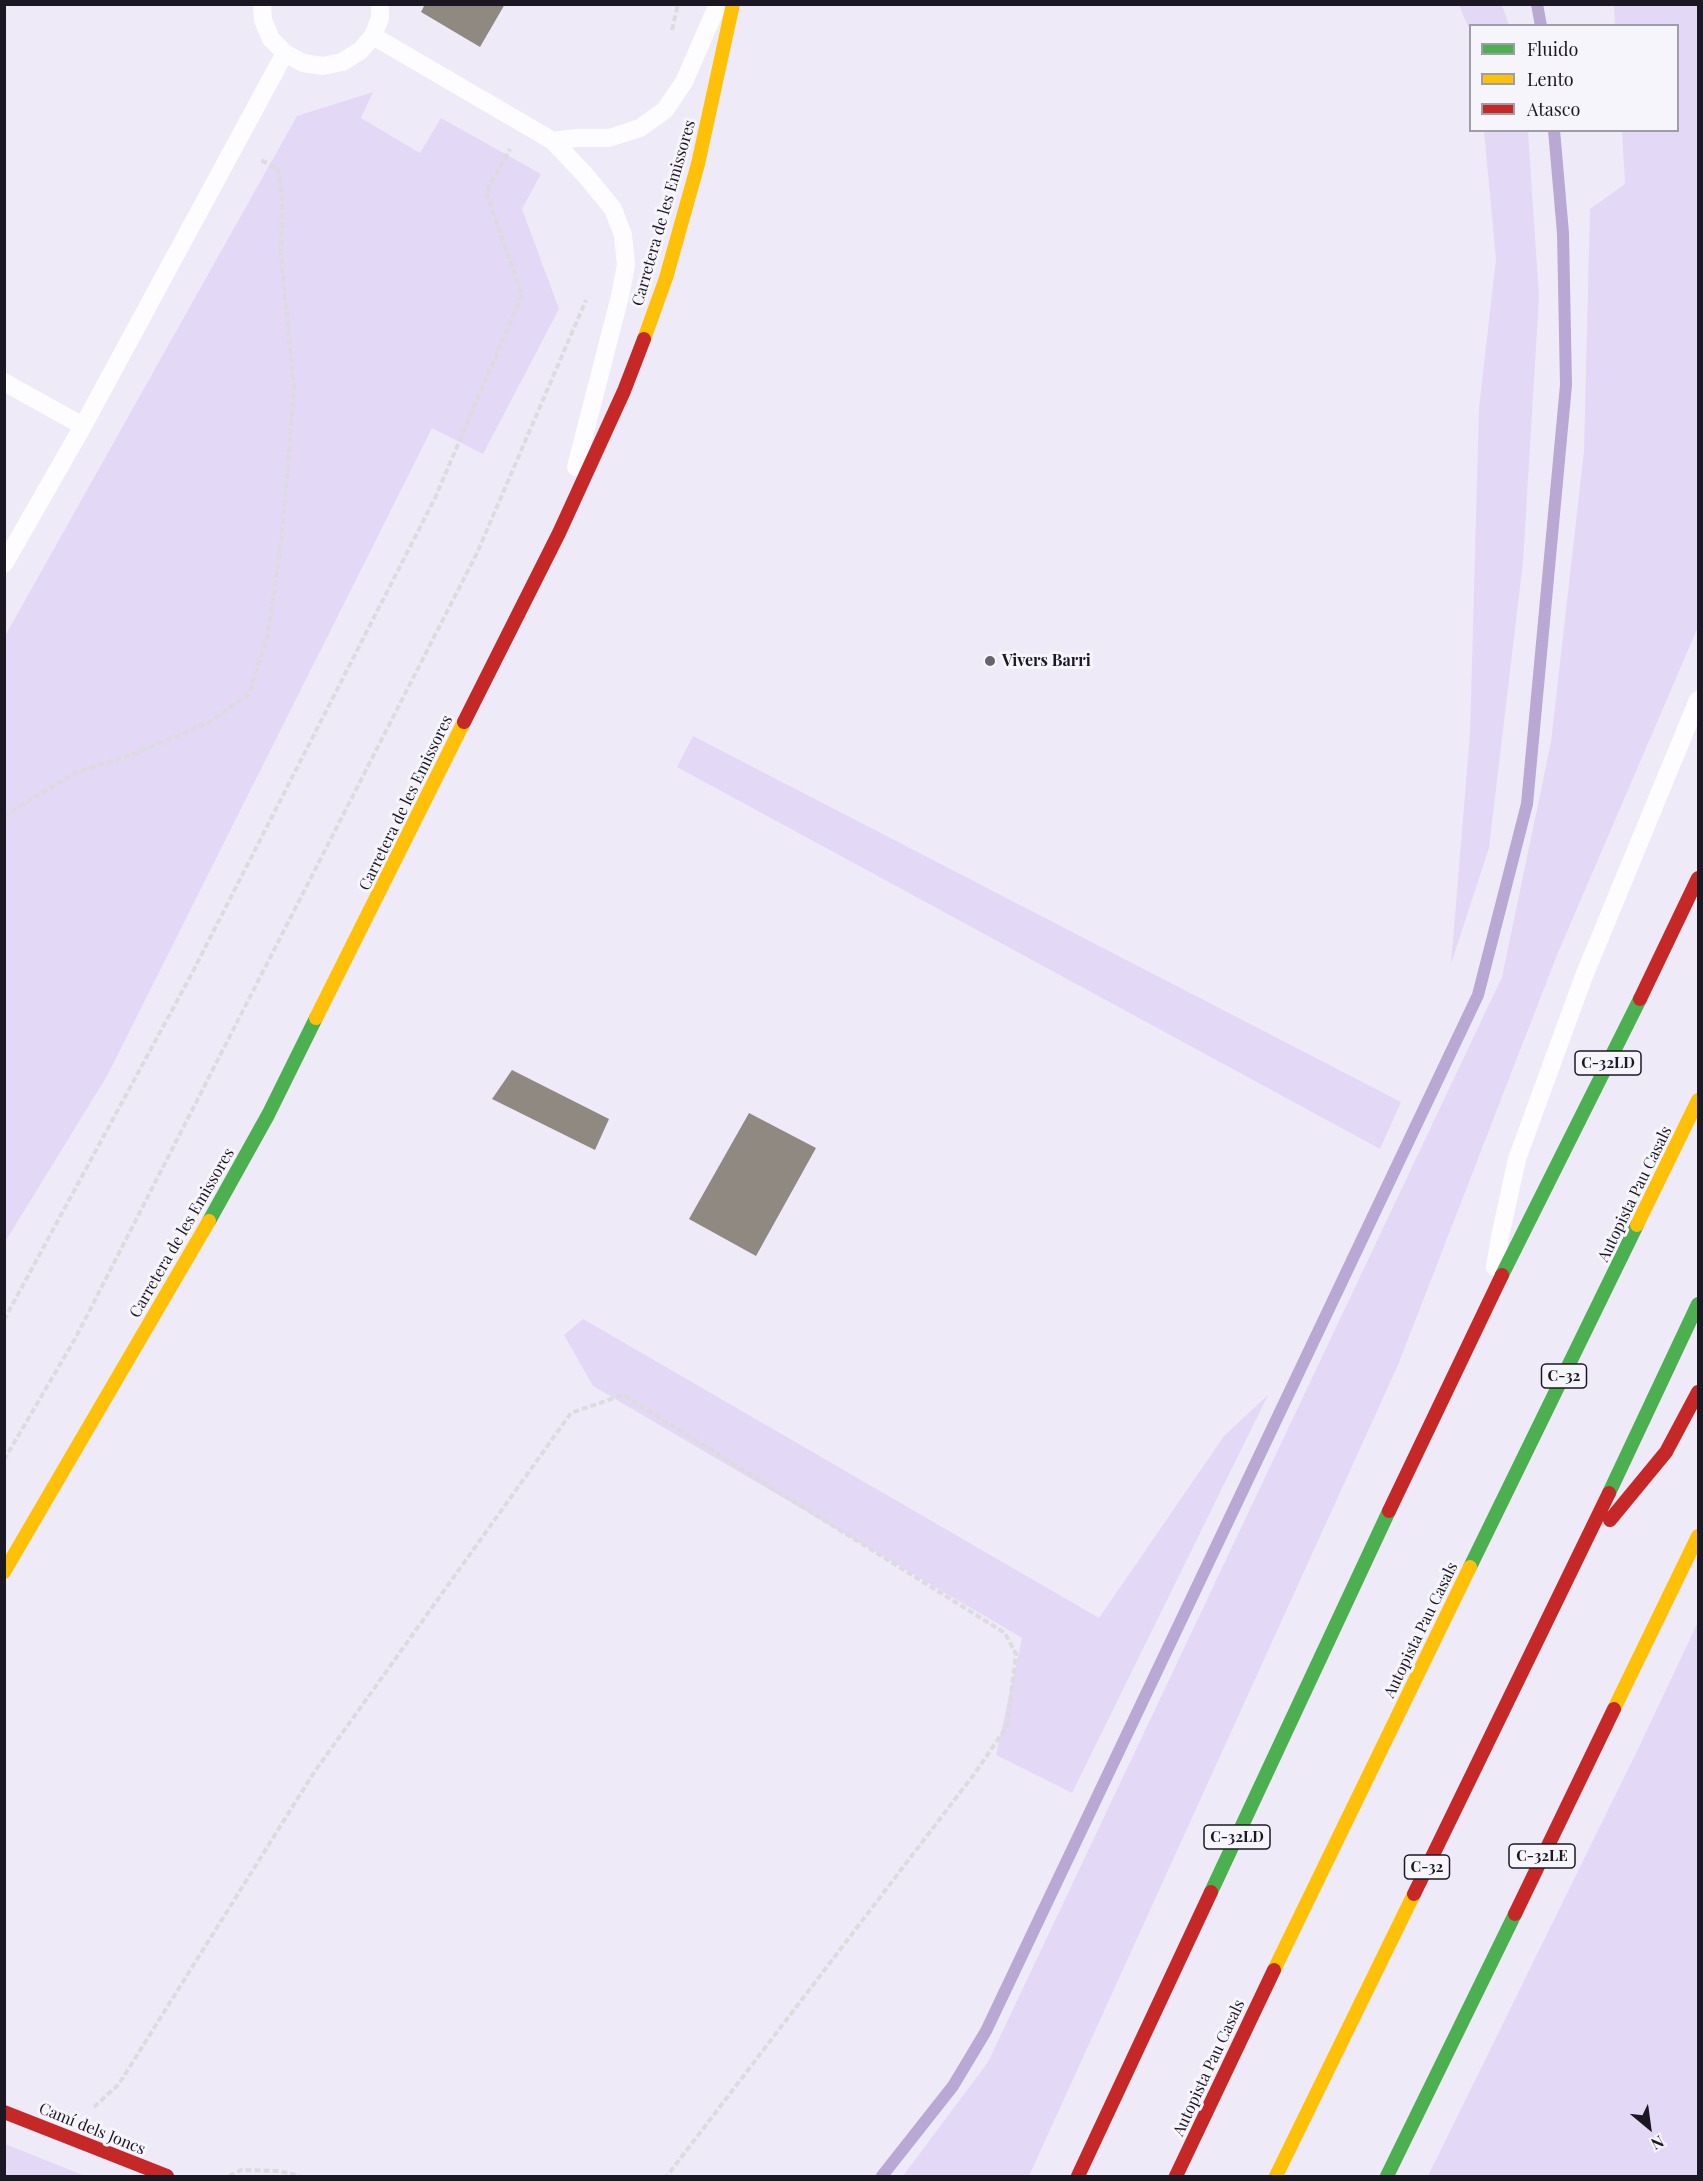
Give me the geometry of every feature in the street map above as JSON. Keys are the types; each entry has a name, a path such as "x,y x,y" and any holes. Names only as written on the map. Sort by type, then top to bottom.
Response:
{"main road":[{"name":"Carretera de les Emissores","path":"4,1572 192,1252 268,1115 559,533 624,391 666,278 698,164 733,4"},
{"name":"C-32LD","path":"1078,2176 1395,1497 1514,1249 1661,957 1698,878"},
{"name":"Autopista Pau Casals","path":"1176,2176 1308,1899 1697,1102"},
{"name":"C-32","path":"1276,2176 1578,1558 1698,1304"},
{"name":"C-32","path":"1578,1558 1666,1452 1698,1392"},
{"name":"C-32LE","path":"1387,2176 1698,1536"},
{"name":"Camí dels Joncs","path":"4,2112 167,2176"}],"lane":[{"path":"262,4 263,20 271,39 285,53 303,63 323,66 342,62 360,51 373,36 380,18 380,4"},
{"path":"553,141 609,138 640,128 665,110 684,82 718,4"},
{"path":"373,36 553,141 613,209 623,236 626,266 559,533"},
{"path":"4,564 83,426 285,53"},
{"path":"4,382 83,426"},
{"path":"1490,1303 1500,1237 1517,1160 1584,976 1698,700"}],"path":[{"path":"670,38 678,4"},
{"path":"4,1320 190,977 435,498 522,295 486,192 524,124"},
{"path":"4,818 75,773 139,752 210,722 249,694 267,635 282,535 294,389 281,255 282,197 278,169 234,146"},
{"path":"4,1460 75,1339 477,553 587,298"},
{"path":"63,2136 119,2084 313,1774 571,1413 623,1395 1005,1633 1016,1654 1007,1726 975,1773 667,2176"},
{"path":"229,2176 241,2170 279,2171 300,2176"}],"shaded area":[{"path":"1459,5 1502,5 1509,24 1469,24 1469,29"},
{"path":"1614,5 1698,5 1698,627 1557,955 1398,1365 1029,2176 903,2176 988,2062 1502,977 1551,742 1584,451 1590,209 1625,184 1622,132 1679,132 1679,24 1615,24"},
{"path":"373,92 361,118 420,153 441,118 541,174 522,209 559,309 483,454 432,428 107,1076 5,1242 5,636 297,116"},
{"path":"1484,132 1528,132 1539,297 1523,562 1489,848 1451,964 1470,734 1479,408 1496,259"},
{"path":"693,736 1401,1102 1380,1149 677,767"},
{"path":"583,1319 1099,1618 1224,1436 1268,1395 1072,1793 996,1755 1022,1638 593,1386 564,1335"},
{"path":"1698,1622 1698,2176 1428,2176 1638,1749"},
{"path":"5,2144 85,2176 5,2176"}],"building":[{"path":"425,4 505,4 480,47 421,12"},
{"path":"512,1070 609,1119 595,1150 492,1099"},
{"path":"749,1113 816,1148 756,1256 689,1219"}],"waterway":[{"path":"1537,4 1541,24"},
{"path":"882,2176 953,2086 986,2031 1478,995 1527,804 1566,385 1563,233 1554,132"}],"traffic: fast":[{"path":"1502,1275 1640,999"},
{"path":"209,1221 268,1115 316,1018"},
{"path":"1470,1567 1637,1225"},
{"path":"1609,1493 1698,1304"},
{"path":"1211,1892 1389,1511"},
{"path":"1387,2176 1515,1914"}],"traffic: slow":[{"path":"644,339 666,278 698,164 733,4"},
{"path":"316,1018 464,722"},
{"path":"1637,1225 1698,1100"},
{"path":"4,1572 209,1221"},
{"path":"1614,1709 1698,1536"},
{"path":"1274,1970 1470,1567"},
{"path":"1276,2176 1414,1894"}],"traffic: jam":[{"path":"464,722 559,533 624,391 644,339"},
{"path":"1640,999 1698,878"},
{"path":"1389,1511 1502,1275"},
{"path":"1610,1520 1666,1452 1698,1392"},
{"path":"1414,1894 1609,1493"},
{"path":"1515,1914 1614,1709"},
{"path":"1078,2176 1211,1892"},
{"path":"1176,2176 1274,1970"},
{"path":"4,2112 167,2176"}],"place":[{"name":"Vivers Barri","path":"990,661"}]}
